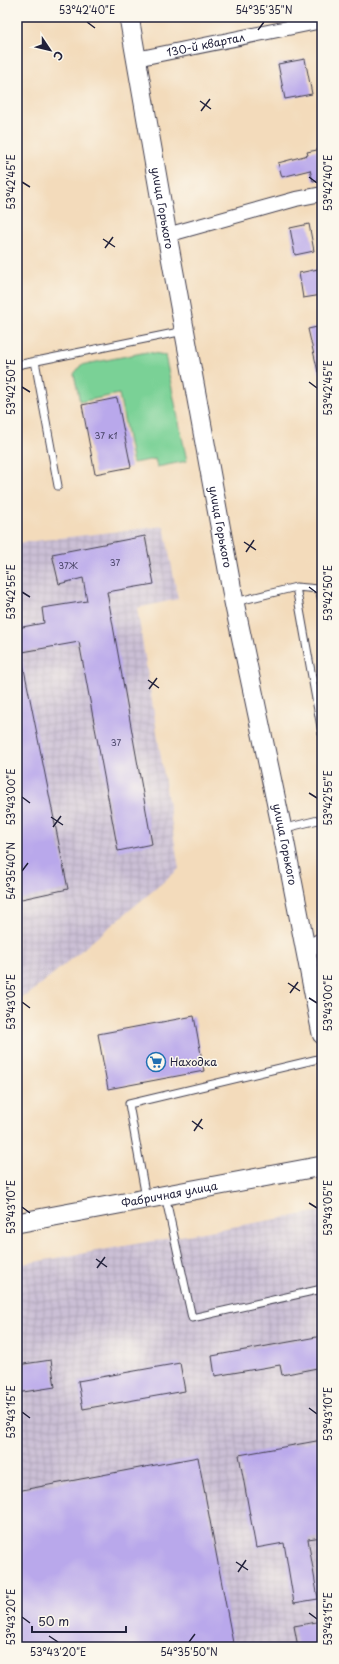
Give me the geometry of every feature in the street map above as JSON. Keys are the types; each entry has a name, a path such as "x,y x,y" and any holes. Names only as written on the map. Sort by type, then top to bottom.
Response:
{"main road":[{"name":"улица Горького","path":"129,17 234,602 282,829 314,946 322,1034"},
{"name":"Фабричная улица","path":"17,1223 322,1166"}],"street":[{"name":"130-й квартал","path":"136,59 322,21"},
{"path":"167,235 296,199 322,194"}],"lane":[{"path":"17,365 185,331"},
{"path":"35,362 58,486"},
{"path":"296,587 322,733"},
{"path":"234,602 296,587 319,589 322,601"},
{"path":"282,829 322,819"},
{"path":"146,1199 129,1104 322,1058"},
{"path":"165,1195 192,1318 322,1289"}],"shaded area":[{"path":"164,526 178,599 137,608 179,869 28,995 17,998 17,543"},
{"path":"322,1211 322,1647 17,1647 17,1265"}],"green space":[{"path":"147,352 165,355 187,461 157,467 155,459 133,463 119,394 80,402 74,374 81,365"}],"building":[{"path":"305,59 312,94 285,99 278,64"},
{"path":"322,149 322,179 313,181 310,170 282,177 278,163 308,155 307,152"},
{"path":"309,224 314,251 295,255 290,228"},
{"path":"318,269 322,295 303,298 299,273"},
{"path":"322,326 322,372 318,372 308,329"},
{"path":"117,398 131,467 95,474 82,405"},
{"path":"145,536 154,584 107,592 152,844 118,851 79,642 17,653 17,628 44,623 42,608 87,601 83,578 59,584 52,554"},
{"path":"22,659 68,889 17,900 17,660"},
{"path":"194,1016 204,1071 108,1089 98,1034"},
{"path":"322,1336 322,1367 282,1375 280,1365 215,1376 212,1356"},
{"path":"51,1360 55,1387 17,1393 17,1365"},
{"path":"180,1363 185,1391 83,1409 78,1381"},
{"path":"322,1440 322,1537 308,1539 318,1599 294,1603 284,1543 256,1548 239,1455"},
{"path":"198,1457 233,1643 211,1647 17,1647 17,1491"},
{"path":"322,1621 322,1647 298,1647 294,1626"}],"place":[{"name":"Находка","path":"156,1062"}]}
